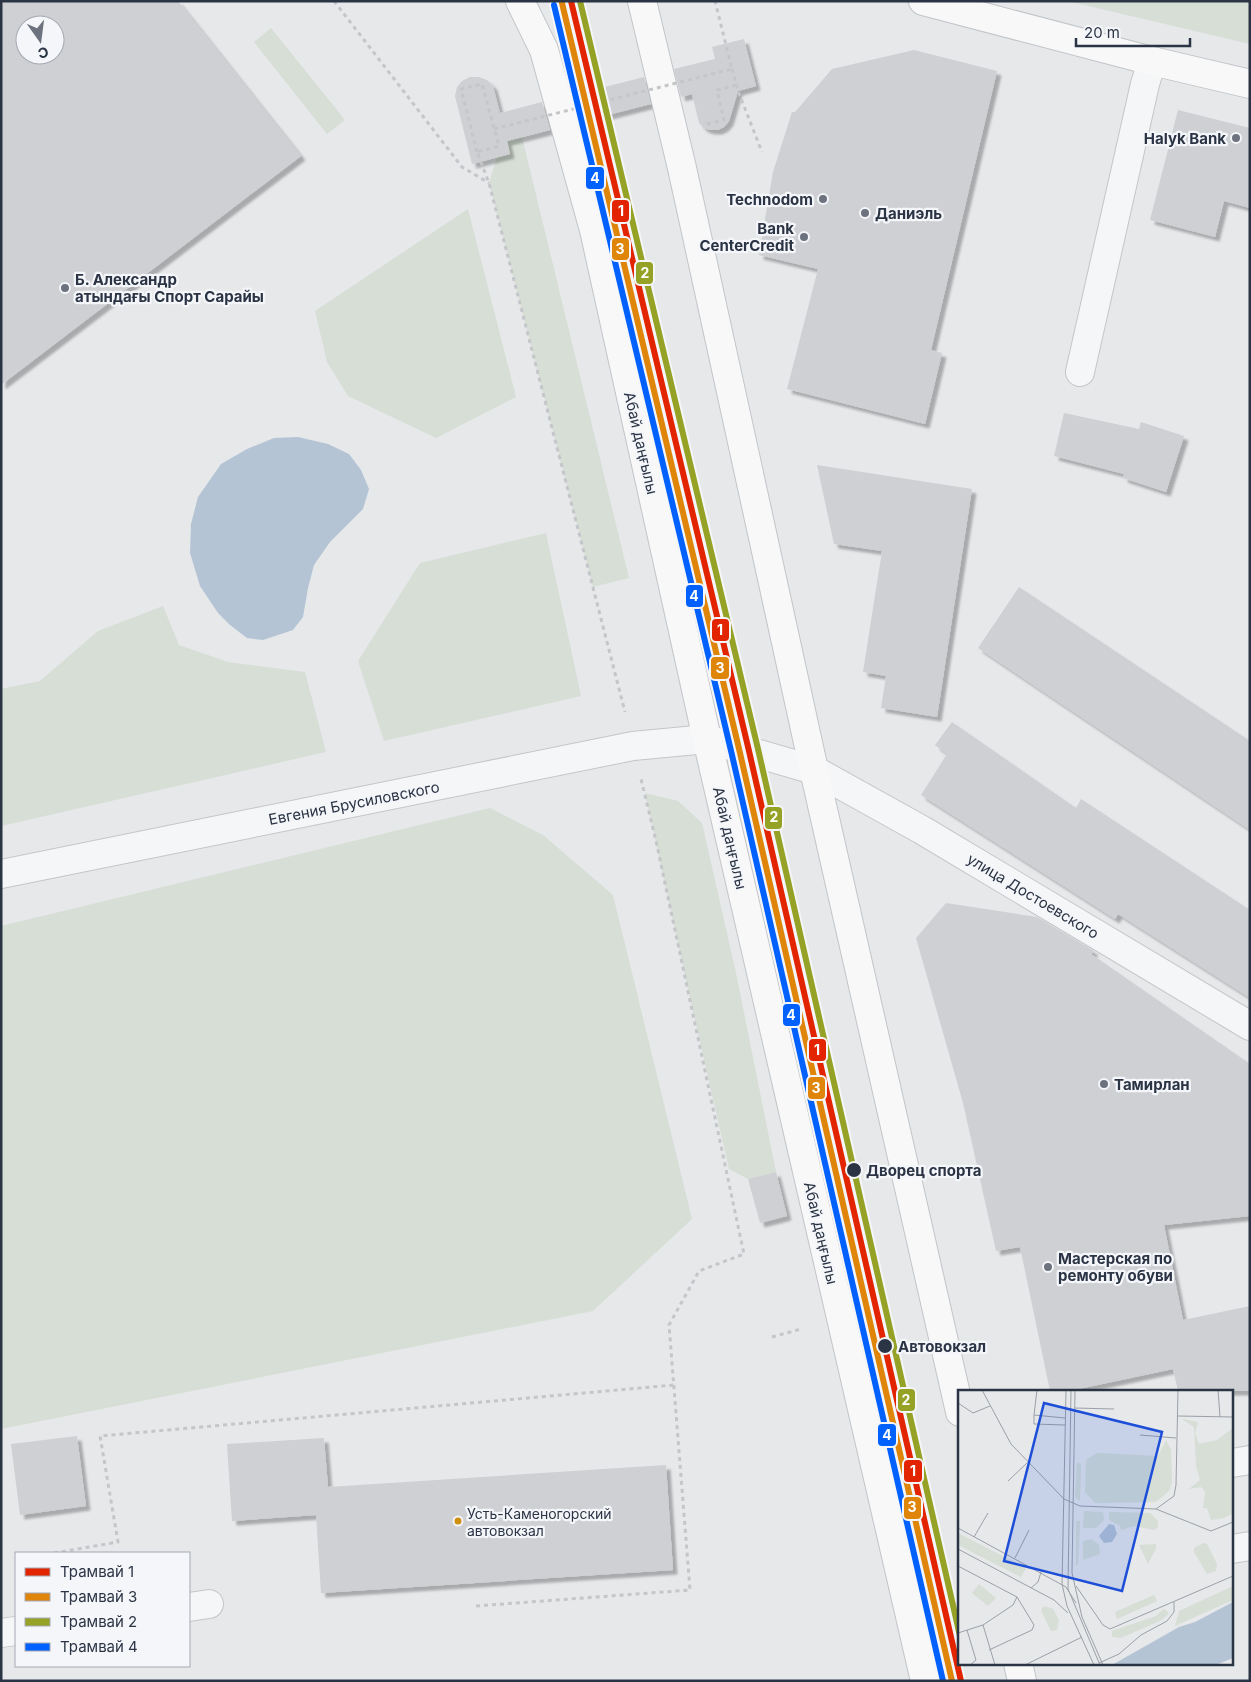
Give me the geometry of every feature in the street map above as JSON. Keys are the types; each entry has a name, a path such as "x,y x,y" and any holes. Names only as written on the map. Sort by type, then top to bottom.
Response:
{"main road":[{"name":"Абай даңғылы","path":"520,1 544,50 594,230 707,739 925,1681"},
{"path":"642,1 682,168 814,770 958,1403"},
{"path":"924,1 1152,61 1250,84"},
{"path":"1018,1664 1022,1681"}],"street":[{"path":"1080,372 1145,84 1152,61"},
{"name":"улица Достоевского","path":"707,739 814,770 922,830 1250,1026"},
{"name":"Евгения Брусиловского","path":"1,874 633,746 707,739"},
{"path":"1234,1463 1250,1460"},
{"path":"1234,1549 1250,1546"},
{"path":"1,1633 15,1631"}],"path":[{"path":"334,1 462,168 489,183 477,152 461,89 482,84 499,146 477,152"},
{"path":"715,1 736,85 762,152"},
{"path":"494,129 732,69"},
{"path":"704,116 707,125 724,120 717,90 736,85"},
{"path":"476,1606 690,1590 668,1325 699,1271 744,1254"},
{"path":"772,1336 801,1329"},
{"path":"60,1552 118,1542 100,1436 674,1384"}],"shaded area":[{"path":"1067,1 1250,1 1250,44"},
{"path":"271,28 345,120 327,134 254,42"},
{"path":"522,137 629,578 593,587 489,183 497,157 510,154 507,141"},
{"path":"468,209 516,397 436,438 348,396 327,362 315,311"},
{"path":"546,533 581,696 384,741 358,661 420,563"},
{"path":"163,606 179,645 228,662 305,672 326,752 1,826 1,689 40,681 98,631"},
{"path":"645,793 678,801 702,823 736,973 776,1172 748,1179 729,1169"},
{"path":"490,808 543,835 613,895 692,1219 593,1311 1,1429 1,926"}],"water":[{"path":"298,437 328,444 349,454 361,470 369,489 363,509 330,542 314,565 303,617 293,630 263,640 247,638 218,613 200,586 190,553 191,524 198,497 221,464 247,449 274,438"}],"building":[{"name":"Б. Александр атындағы Спорт Сарайы","path":"1,1 178,1 301,156 1,385"},
{"path":"744,39 756,86 738,91 729,121 724,127 718,130 704,128 699,123 692,94 681,97 674,69 715,59 712,47"},
{"name":"Даниэль","path":"914,50 997,71 931,350 942,353 925,424 787,389 818,269 759,255 773,172 792,112 795,112 832,69"},
{"path":"470,77 479,77 487,80 493,86 500,113 542,102 550,130 507,141 510,154 472,164 455,96 457,87 462,81"},
{"path":"644,77 651,104 580,122 573,95"},
{"path":"1178,110 1250,128 1250,208 1224,201 1215,237 1150,220"},
{"path":"1064,413 1139,429 1141,422 1184,436 1166,492 1123,478 1124,474 1054,456"},
{"path":"817,465 972,489 937,717 881,708 886,676 863,672 882,551 834,544"},
{"path":"1019,587 1250,741 1250,830 978,648"},
{"path":"952,722 1076,808 1081,799 1250,910 1250,998 1118,914 1115,919 921,795 947,754 935,745"},
{"name":"Тамирлан","path":"946,903 1037,917 1094,951 1091,954 1250,1064 1250,1216 1164,1225 1183,1320 1250,1306 1250,1391 1178,1390 1173,1369 1074,1390 1050,1390 1020,1247 996,1251 963,1103 916,938"},
{"path":"776,1172 787,1216 760,1223 748,1179"},
{"path":"77,1436 86,1506 20,1515 11,1444"},
{"name":"Усть-Каменогорский автовокзал","path":"324,1438 328,1487 666,1465 673,1570 321,1593 316,1515 232,1521 227,1444"}],"tram line":[{"name":"1","path":"571,1 749,751 961,1681"},
{"name":"2","path":"580,1 758,749 958,1627"},
{"name":"3","path":"562,3 740,753 952,1681"},
{"name":"4","path":"554,5 732,755 943,1681"}],"place":[{"name":"Halyk Bank","path":"1236,138"},
{"name":"Technodom","path":"823,199"},
{"name":"Даниэль","path":"865,213"},
{"name":"Bank CenterCredit","path":"804,237"},
{"name":"Б. Александр атындағы Спорт Сарайы","path":"65,288"},
{"name":"Тамирлан","path":"1104,1084"},
{"name":"Дворец спорта","path":"854,1170"},
{"name":"Мастерская по ремонту обуви","path":"1048,1267"},
{"name":"Автовокзал","path":"885,1346"},
{"name":"Усть-Каменогорский автовокзал","path":"458,1521"}]}
